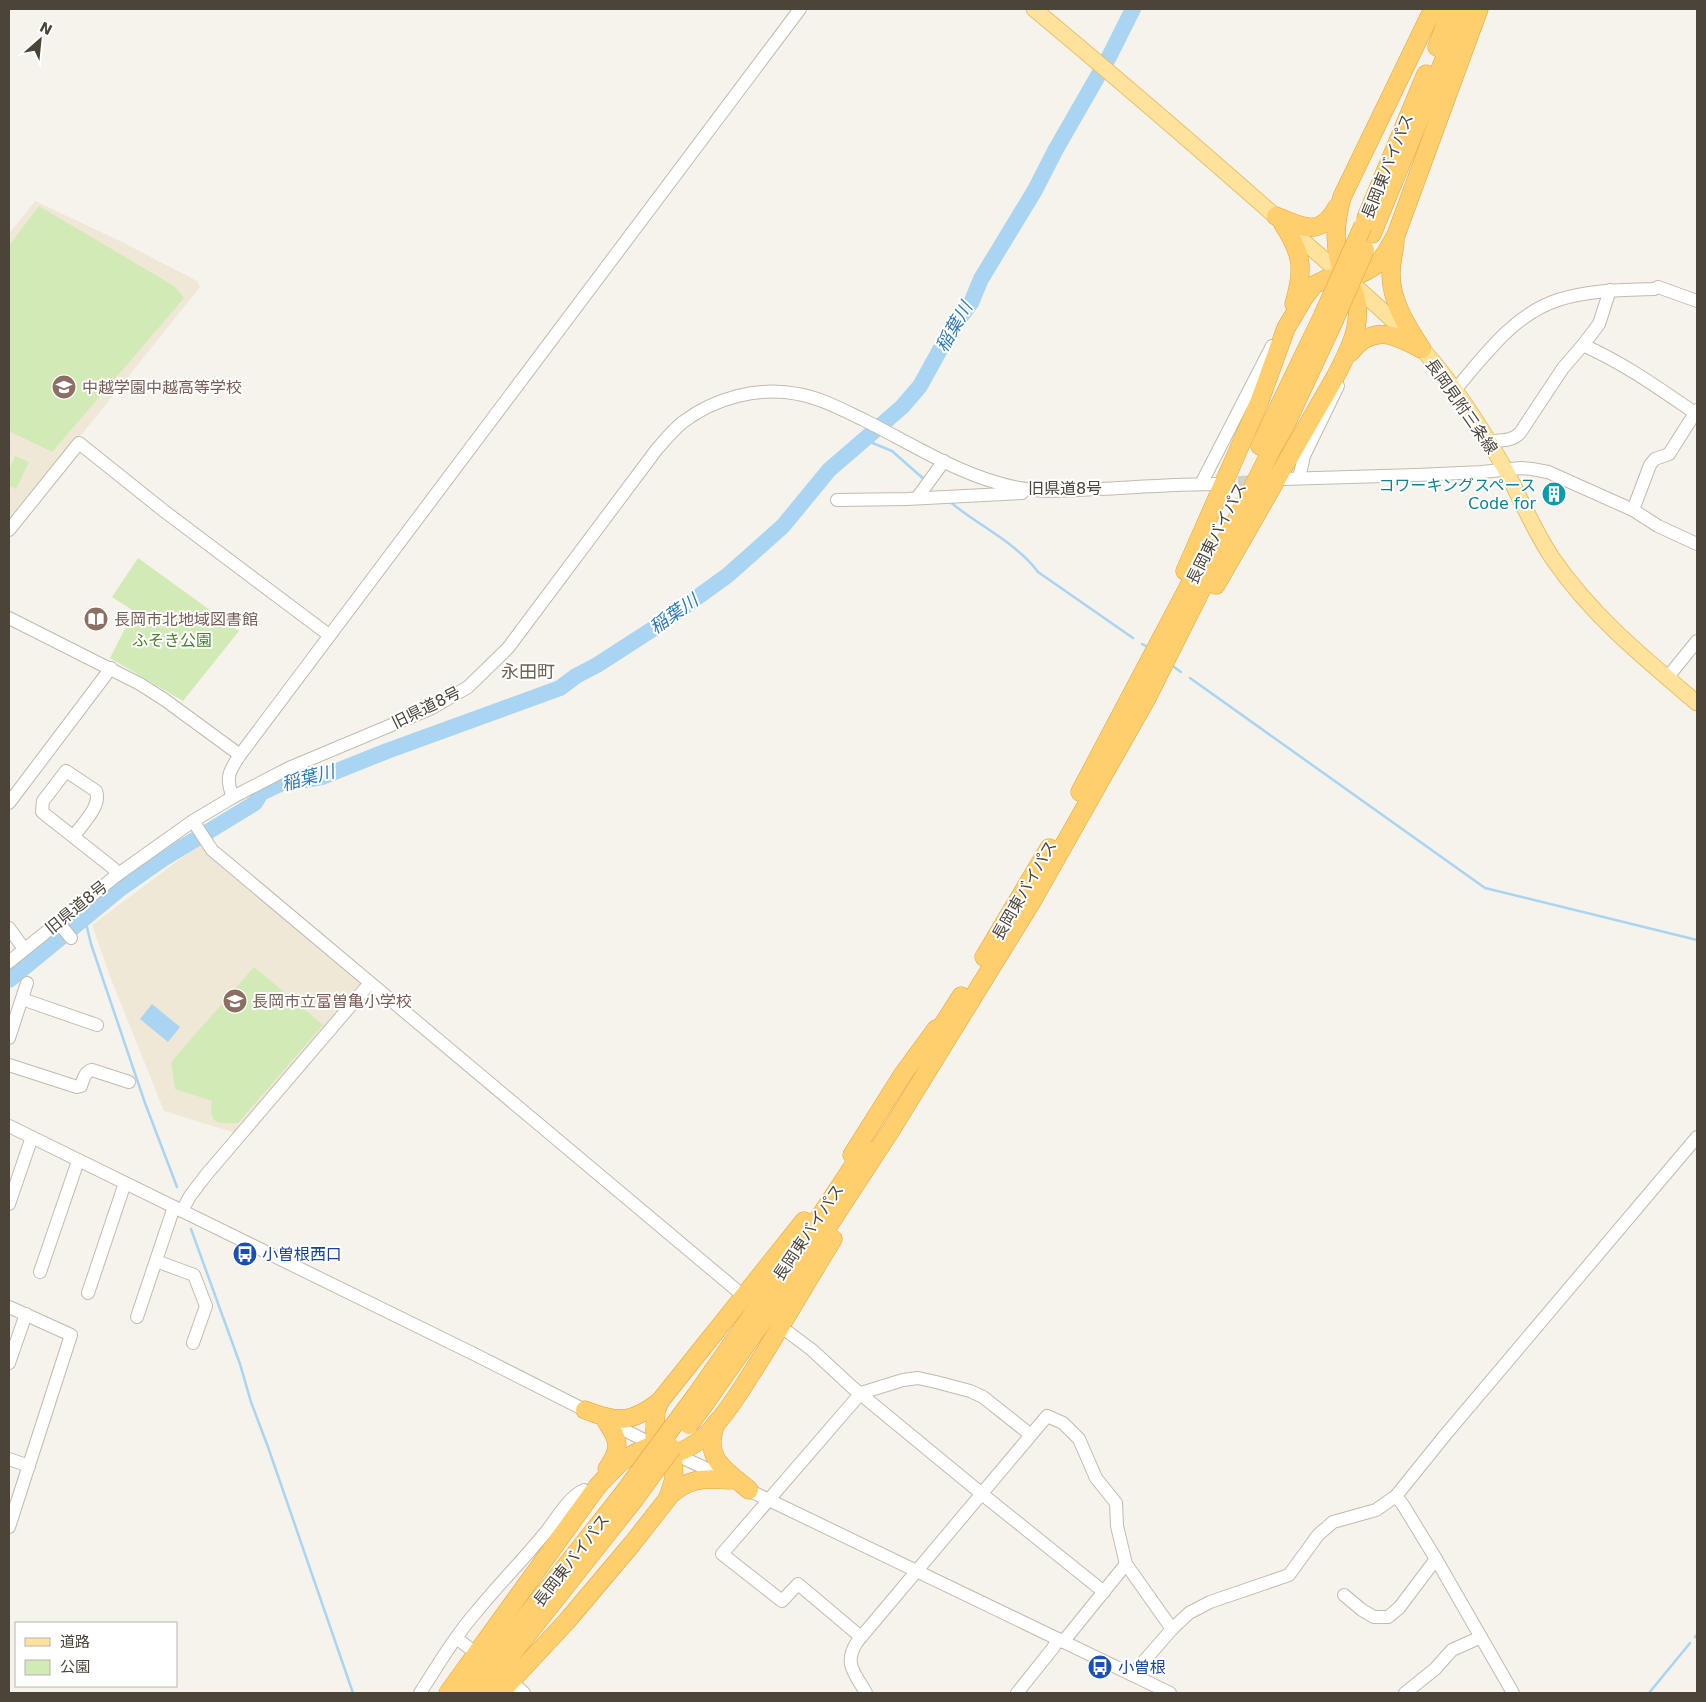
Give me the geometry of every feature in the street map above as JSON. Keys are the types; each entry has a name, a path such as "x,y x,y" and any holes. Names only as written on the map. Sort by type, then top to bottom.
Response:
{"highway":[{"path":"1280,220 1299,226 1318,227 1327,223 1342,197 1433,9"},
{"name":"長岡東バイパス","path":"1368,230 1451,9"},
{"name":"長岡東バイパス","path":"481,1693 812,1250 958,1024 1036,894 1161,671 1286,424 1328,318 1465,9"},
{"path":"1285,331 1308,291 1326,278 1345,278 1366,272 1384,256 1396,235 1479,9"},
{"path":"1161,671 1192,627 1341,367 1355,335 1356,295 1345,278 1337,256 1335,228 1342,197"},
{"path":"1156,651 1164,617 1259,403 1299,288 1301,266 1294,241 1280,220"},
{"path":"1396,235 1391,271 1393,292 1411,332 1422,349"},
{"name":"長岡東バイパス","path":"701,1398 913,1073 1077,798 1156,651 1328,318"},
{"path":"1341,367 1362,340 1376,334 1396,337 1422,349"},
{"path":"585,1410 604,1418 626,1419 643,1413 660,1401 795,1232 856,1149 903,1074 964,990"},
{"path":"668,1498 674,1479 673,1454 705,1436 750,1375 870,1177 958,1024"},
{"path":"594,1490 622,1460 654,1445 656,1411 660,1401"},
{"path":"448,1693 594,1490 616,1455 618,1443 606,1421"},
{"path":"716,1423 713,1432 713,1451 717,1462 729,1475 749,1490"},
{"path":"513,1691 567,1621 678,1488 687,1483 707,1479 730,1480"},
{"name":"長岡東バイパス","path":"465,1693 628,1497"}],"main road":[{"name":"長岡見附三条線","path":"1034,9 1144,101 1280,220 1422,349 1455,390 1488,441 1544,544 1576,590 1595,612 1630,646 1697,703"}],"street":[{"path":"233,797 229,788 229,774 240,755 800,9"},
{"path":"1455,390 1496,342 1525,318 1556,300 1610,290 1654,289 1658,287 1697,301"},
{"path":"1488,441 1515,438 1563,368 1598,324 1610,290"},
{"path":"1201,484 1274,344 1285,331"},
{"path":"1583,345 1631,369 1696,412 1669,454 1655,459 1650,465 1633,510"},
{"path":"1299,478 1304,456 1338,388 1341,367"},
{"name":"旧県道8号","path":"9,962 59,924 117,875 193,822 233,797 289,768 432,708 468,687 508,648 657,449 684,421 709,406 729,398 750,393 786,392 808,396 864,420 976,476 1021,489 1058,492 1220,484"},
{"path":"9,530 79,443 164,511 329,635"},
{"path":"917,498 944,461"},
{"path":"1283,479 1321,479 1521,468 1548,472 1633,510 1658,526 1697,544"},
{"path":"837,500 1058,492"},
{"path":"9,618 111,668 165,700 240,755"},
{"path":"1668,678 1697,641"},
{"path":"9,803 111,668"},
{"path":"74,836 97,803 97,795 96,791 66,771 43,801 41,809 45,816 74,836 113,868 117,875"},
{"path":"193,822 212,850 740,1293"},
{"path":"59,924 71,938"},
{"path":"9,928 24,949"},
{"path":"9,1038 27,983"},
{"path":"137,1316 156,1261 178,1209 370,983"},
{"path":"22,999 98,1025"},
{"path":"9,1065 77,1087 81,1086 89,1070 128,1082"},
{"path":"9,1126 654,1445 1170,1693"},
{"path":"9,1204 32,1137"},
{"path":"1132,1676 1172,1629 1189,1613 1210,1602 1288,1575 1318,1535 1333,1522 1376,1510 1396,1496 1446,1434 1697,1137"},
{"path":"40,1272 78,1160"},
{"path":"88,1293 125,1183"},
{"path":"156,1261 194,1275 206,1306 193,1343"},
{"path":"9,1307 71,1335 29,1466 11,1510 9,1526"},
{"path":"9,1363 26,1314"},
{"path":"784,1328 982,1494 1104,1592"},
{"path":"861,1636 798,1584 782,1601 722,1554 861,1393 903,1380 918,1378 970,1390 983,1397 1031,1435"},
{"path":"866,1693 850,1665 849,1657 852,1648 1047,1416 1063,1423 1079,1439 1096,1478 1116,1503 1117,1526 1126,1564 1172,1629"},
{"path":"9,1459 29,1466"},
{"path":"420,1693 456,1638 476,1612 577,1493 584,1490 594,1490"},
{"path":"1396,1496 1436,1558 1513,1693"},
{"path":"1344,1595 1374,1617 1388,1617 1399,1608 1436,1558"},
{"path":"1017,1693 1053,1648 1104,1592 1126,1564"},
{"path":"1405,1693 1435,1669 1452,1650 1481,1637"},
{"path":"456,1638 472,1650"}],"shaded area":[{"name":"中越学園中越高等学校","path":"35,201 122,242 197,281 200,287 9,525 9,234"},
{"name":"長岡市立富曽亀小学校","path":"200,844 361,980 362,985 235,1133 164,1111 111,979 92,925"}],"green space":[{"name":"中越学園中越高等学校","path":"39,206 174,286 184,298 52,452 9,431 9,246"},
{"path":"15,456 29,462 16,489 9,486 9,470"},
{"name":"ふそき公園","path":"138,558 239,631 183,701 110,658 134,611 112,597"},
{"path":"254,967 323,1025 238,1123 220,1123 213,1118 212,1101 175,1089 171,1062"}],"water":[{"path":"152,1004 180,1027 168,1042 140,1019"}],"waterway":[{"name":"稲葉川","path":"9,980 120,889 163,859 255,803 261,793 293,778 307,780 322,777 387,751 560,688 576,676 597,665 659,625 728,575 783,526 829,470 902,407 920,386 952,328 971,303 981,279 1035,190 1056,149 1110,55 1133,9"},
{"path":"863,439 892,451 926,481"},
{"path":"949,501 1008,543 1029,561 1038,572 1133,638"},
{"path":"1142,644 1146,646"},
{"path":"1174,667 1181,672"},
{"path":"1190,678 1485,888 1697,940"},
{"path":"85,919 91,944 145,1103 177,1187"},
{"path":"191,1229 240,1364 251,1402 353,1693"},
{"path":"1649,1693 1690,1643"}],"tunnel":[{"path":"1220,484 1262,480"}],"place":[{"name":"中越学園中越高等学校","path":"64,387"},
{"name":"コワーキングスペース Code for","path":"1554,494"},
{"name":"長岡市北地域図書館","path":"96,619"},
{"name":"長岡市立富曽亀小学校","path":"235,1001"},
{"name":"小曽根西口","path":"245,1254"},
{"name":"小曽根","path":"1100,1667"}],"district":[{"name":"永田町","path":"528,672"}]}
